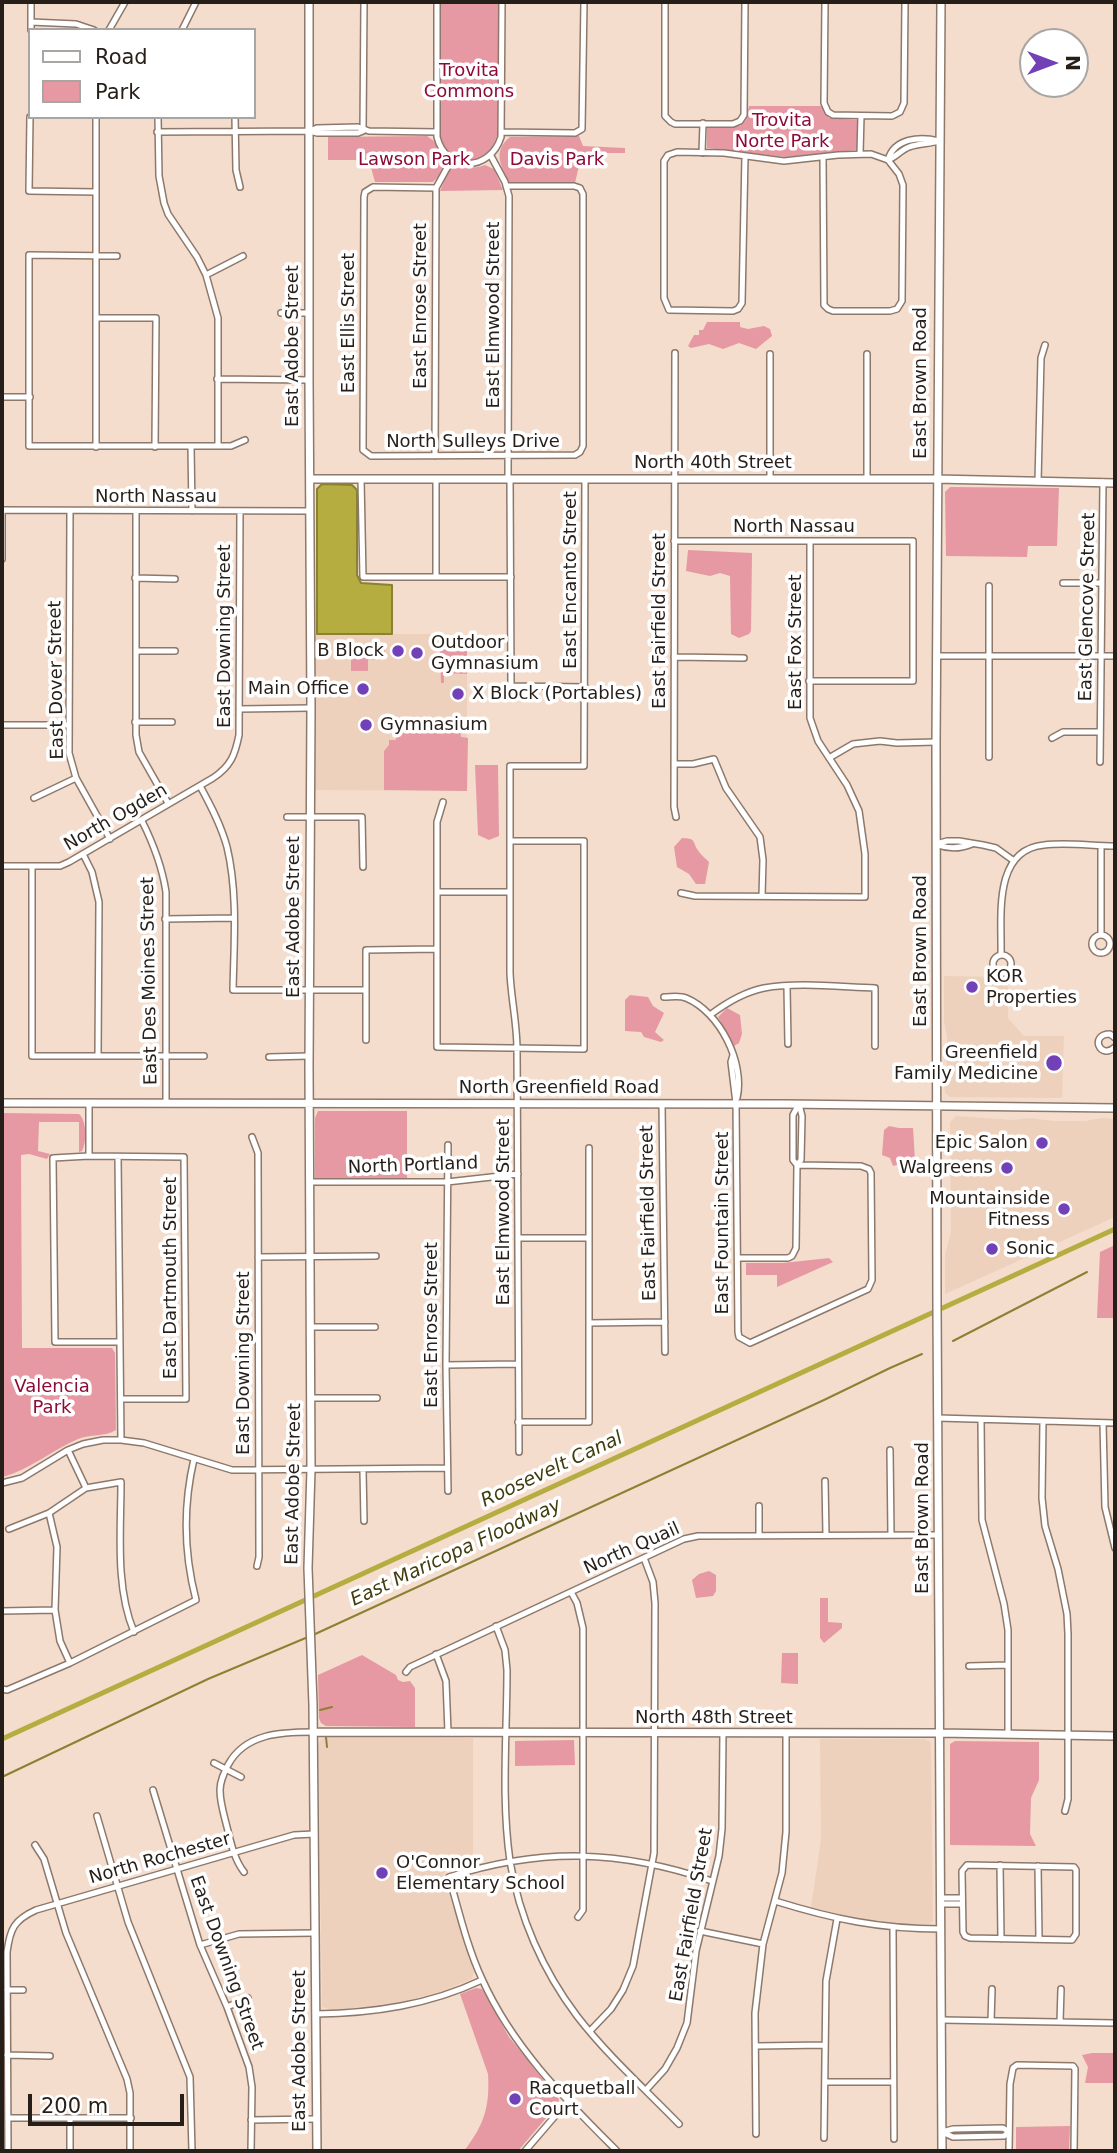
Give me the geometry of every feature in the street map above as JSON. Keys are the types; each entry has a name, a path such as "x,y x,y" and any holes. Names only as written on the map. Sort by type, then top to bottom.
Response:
{"street":[{"path":"31,2 31,28"},
{"path":"111,28 125,2"},
{"path":"183,28 196,2"},
{"name":"East Adobe Street","path":"309,2 309,1103 312,1469 309,1593 312,1647 317,2151"},
{"path":"363,131 364,2"},
{"path":"437,2 437,132 440,146 452,159 468,164 491,156 498,146 502,132 502,2"},
{"path":"502,132 575,133 582,129 584,2"},
{"path":"665,2 665,113 668,120 676,124 733,124 744,117 745,2"},
{"path":"825,2 824,103 828,112 833,115 861,116 892,116 900,112 904,103 905,2"},
{"name":"East Brown Road","path":"941,2 936,479 936,844 943,2151"},
{"path":"31,22 76,24 88,28"},
{"path":"860,154 861,116"},
{"path":"30,119 29,191 96,192"},
{"path":"96,119 96,447"},
{"path":"158,119 159,176 164,203 206,275 218,318 218,446"},
{"path":"235,119 236,170 240,187"},
{"path":"702,153 703,124"},
{"path":"157,132 310,131 358,127 363,131 437,132"},
{"path":"888,160 895,157 902,146 920,138 939,141"},
{"path":"745,156 743,300 738,309 733,311 675,311 667,308 664,298 664,161 667,155 674,152 723,153 784,161 823,157 860,154 875,155 888,160 899,174 903,185 902,301 897,309 833,311 826,307 822,298 823,157"},
{"name":"East Elmwood Street","path":"491,156 506,186 509,201 511,686 585,687"},
{"name":"East Enrose Street","path":"435,456 436,188 452,159"},
{"name":"North Sulleys Drive","path":"366,454 573,456 579,453 583,446 584,197 581,190 574,186 506,186"},
{"name":"East Ellis Street","path":"366,454 363,450 363,197 369,187 436,188"},
{"path":"117,256 29,255 29,446 231,446 245,440"},
{"path":"206,275 243,256"},
{"path":"281,313 309,313"},
{"path":"97,318 156,317 155,447"},
{"path":"1038,482 1041,358 1045,345"},
{"name":"East Fairfield Street","path":"674,354 676,817"},
{"path":"769,479 770,354"},
{"path":"867,354 867,479"},
{"path":"217,379 309,380"},
{"path":"2,397 30,397"},
{"path":"191,447 192,511"},
{"name":"North 40th Street","path":"310,479 585,479 675,483 769,479 936,479 1115,483"},
{"path":"361,479 363,577 511,577"},
{"path":"436,479 436,577"},
{"name":"East Encanto Street","path":"510,766 584,766 585,479"},
{"name":"East Glencove Street","path":"1100,762 1103,482"},
{"path":"2,510 2,559"},
{"name":"North Nassau","path":"2,510 310,511"},
{"path":"136,511 135,722 139,751 168,803"},
{"name":"East Downing Street","path":"200,786 219,774 236,754 239,735 240,511"},
{"name":"East Dover Street","path":"70,512 69,753 76,778 110,839"},
{"name":"North Nassau","path":"674,541 913,541 914,681 809,681"},
{"name":"East Fox Street","path":"762,896 865,897 865,854 859,811 847,785 818,741 810,718 810,542"},
{"path":"135,578 175,579"},
{"path":"1063,583 1101,583"},
{"path":"989,586 989,757"},
{"path":"136,651 174,650"},
{"path":"936,656 1115,656"},
{"path":"674,657 744,658"},
{"path":"239,709 311,708"},
{"path":"135,722 172,722"},
{"path":"2,725 68,725"},
{"path":"1052,738 1063,732 1100,732"},
{"path":"829,758 853,744 880,740 897,743 936,742"},
{"path":"674,764 693,764 713,759 726,788 760,837 763,860 762,896 695,896 681,893"},
{"name":"East Elmwood Street","path":"510,766 510,973 511,996 517,1024 519,1452"},
{"path":"34,798 76,778"},
{"path":"200,786 220,826 227,849 234,893 233,990 366,990"},
{"name":"North Ogden","path":"2,866 60,866 200,786"},
{"path":"443,802 437,822 437,1047 584,1049 584,841 510,841"},
{"name":"East Adobe Street","path":"287,817 310,817"},
{"path":"310,817 362,817 362,867"},
{"name":"East Des Moines Street","path":"142,821 157,851 166,892 166,1103"},
{"path":"936,844 946,848 972,845 996,848 1014,861"},
{"path":"1001,955 1002,895 1005,878 1014,861 1024,851 1044,845 1115,846"},
{"path":"1101,846 1101,935"},
{"path":"83,854 96,885 99,902 98,1056"},
{"path":"32,866 32,1056 204,1056"},
{"path":"437,892 510,892"},
{"path":"165,919 234,918"},
{"path":"366,1040 366,950 437,950"},
{"path":"788,987 788,1044"},
{"path":"664,997 683,996 710,1015 726,1003 763,988 875,988 875,1045"},
{"name":"East Fountain Street","path":"710,1015 724,1035 733,1055 732,1062 736,1071 738,1332 739,1337 750,1343 867,1289 871,1283 871,1173 865,1166 797,1165"},
{"path":"1115,1038 1104,1034 1098,1043 1101,1049 1106,1051 1115,1047"},
{"path":"269,1057 309,1056"},
{"name":"North Greenfield Road","path":"2,1103 736,1103 1115,1108"},
{"path":"89,1104 89,1156"},
{"name":"East Fairfield Street","path":"662,1104 665,1352"},
{"path":"797,1165 802,1160 802,1116 799,1104"},
{"path":"737,1258 788,1258 797,1244 797,1165 793,1160 793,1115 799,1104"},
{"name":"East Downing Street","path":"252,1137 258,1153 257,1566"},
{"name":"East Enrose Street","path":"448,1145 446,1365 449,1491"},
{"path":"518,1423 589,1422 589,1148"},
{"path":"793,1148 802,1148"},
{"path":"120,1342 55,1342 53,1158 118,1157 121,1399 121,1440"},
{"name":"East Dartmouth Street","path":"118,1157 184,1157 186,1399 121,1399"},
{"name":"North Portland","path":"310,1182 447,1182 518,1174"},
{"path":"518,1238 589,1238"},
{"path":"258,1257 376,1256"},
{"path":"589,1323 665,1322"},
{"path":"311,1327 375,1327"},
{"path":"446,1365 518,1364"},
{"path":"311,1398 377,1398"},
{"path":"938,1418 1115,1423"},
{"path":"981,1420 982,1520 1004,1604 1007,1630 1008,1734"},
{"path":"1043,1421 1042,1498 1045,1526 1058,1569 1067,1614 1068,1799 1065,1811"},
{"path":"1103,1423 1105,1507 1115,1548"},
{"path":"2,1483 22,1478 68,1450 93,1442 121,1440 144,1443 194,1460 232,1469 447,1468"},
{"path":"68,1450 86,1488"},
{"path":"890,1450 891,1535"},
{"path":"2,1689 7,1690 70,1663 196,1600 187,1565 187,1494 194,1460"},
{"path":"363,1470 364,1521"},
{"path":"825,1481 826,1535"},
{"path":"9,1529 50,1513 86,1488 121,1482 122,1593 134,1632"},
{"path":"759,1506 759,1535"},
{"path":"50,1513 57,1547 55,1610 60,1641 70,1663"},
{"name":"North Quail","path":"406,1672 410,1667 436,1654 684,1539 698,1536 759,1535 938,1535"},
{"path":"590,2031 611,2009 633,1966 655,1838 655,1603 653,1582 644,1558"},
{"path":"571,1591 583,1628 583,1910 578,1917"},
{"path":"2,1611 55,1610"},
{"path":"496,1626 505,1650 506,1801 510,1862 534,1944 552,1979 590,2031 679,2124"},
{"path":"436,1654 446,1681 448,1732"},
{"path":"969,1665 1008,1665"},
{"path":"243,1872 234,1852 220,1801 220,1783 226,1769 238,1751 262,1737 283,1732 313,1732"},
{"name":"North 48th Street","path":"313,1732 940,1733 1115,1736"},
{"name":"East Fairfield Street","path":"646,2090 665,2069 687,2023 700,1931 719,1856 722,1829 723,1733"},
{"path":"756,2134 756,2004 763,1944 782,1873 786,1832 786,1734"},
{"path":"214,1763 241,1777"},
{"name":"East Downing Street","path":"153,1790 200,1945 249,2067 252,2087 251,2151"},
{"path":"97,1816 128,1923 190,2077 192,2151"},
{"name":"North Rochester","path":"7,1990 12,1928 36,1910 294,1835 314,1834"},
{"path":"35,1845 44,1859 66,1933 127,2079 130,2093 130,2151"},
{"path":"617,2151 568,2101 518,2043 482,1980 468,1944 450,1877 510,1862 583,1856 652,1863 712,1881"},
{"path":"968,1865 1038,1866 1071,1866 1076,1870 1076,1934 1072,1940 965,1936 962,1901 964,1868 968,1865"},
{"path":"1000,1865 1001,1939"},
{"path":"1038,1866 1039,1939"},
{"path":"775,1901 837,1919 893,1928 941,1929"},
{"path":"941,1901 962,1901"},
{"path":"824,2138 826,1981 837,1919"},
{"path":"893,1928 894,2139"},
{"path":"700,1931 763,1944"},
{"path":"200,1945 239,1934 314,1933"},
{"path":"316,2014 363,2013 402,2007 459,1991 482,1980"},
{"path":"991,2021 992,1989"},
{"path":"1060,2022 1061,1989"},
{"path":"8,2151 7,1990 23,1990"},
{"path":"227,2007 248,1998"},
{"path":"942,2020 1115,2023"},
{"path":"756,2046 825,2045"},
{"path":"8,2055 50,2056"},
{"path":"1009,2151 1013,2068 1021,2065 1073,2066 1074,2151"},
{"path":"825,2082 893,2082"},
{"path":"526,2151 568,2101"},
{"path":"8,2118 131,2118"},
{"path":"70,2118 70,2151"},
{"path":"251,2120 316,2119"},
{"path":"943,2133 953,2129 1003,2128 1009,2132"}],"shaded area":[{"path":"322,484 352,485 357,490 357,575 361,583 392,585 392,634 317,634 317,489"},
{"path":"315,634 467,634 467,791 315,790"},
{"path":"944,976 1001,977 1008,987 1008,1018 1024,1036 1064,1036 1062,1098 950,1097 945,1093 947,1036 944,1022"},
{"path":"956,1116 1053,1121 1115,1119 1115,1217 945,1294 945,1255 951,1231 950,1122"},
{"name":"O'Connor Elementary School","path":"325,1737 473,1738 473,1866 447,1870 443,1875 474,1972 472,1979 403,2002 346,2009 322,2007 318,1745"},
{"path":"820,1739 924,1739 931,1742 933,1921 930,1924 858,1919 811,1907 821,1840"}],"green space":[{"name":"Trovita Commons","path":"440,2 498,2 498,133 486,154 469,161 452,155 440,134"},
{"name":"Trovita Norte Park","path":"749,106 821,106 829,118 857,120 857,150 786,157 707,148 707,127 740,126 746,120"},
{"name":"Lawson Park","path":"427,136 434,141 444,164 433,182 375,182 369,160 328,160 328,137"},
{"name":"Davis Park","path":"579,136 583,146 625,148 625,153 582,153 575,183 509,183 501,164 500,153 510,137"},
{"path":"485,165 494,169 503,190 440,191 449,170"},
{"path":"707,322 740,322 740,327 748,329 764,326 770,329 772,336 756,349 739,343 723,349 709,344 691,348 688,346 694,335 699,335 699,330 703,330"},
{"path":"950,487 1059,488 1057,546 1028,546 1027,557 946,556 945,492"},
{"path":"688,550 752,553 749,634 739,638 731,634 730,576 720,573 710,576 686,571"},
{"path":"444,641 467,641 467,674 444,673 444,683 441,683 438,647"},
{"path":"351,644 385,644 385,660 383,656 376,656 376,660 368,660 368,671 351,671"},
{"path":"396,729 460,731 461,737 468,738 467,791 384,790 384,751 389,740 396,740"},
{"path":"475,765 498,765 499,836 489,840 478,835"},
{"path":"682,838 692,840 709,862 705,884 696,884 689,874 677,867 674,847"},
{"path":"630,995 648,997 653,1006 664,1013 655,1032 664,1040 661,1042 644,1037 641,1032 625,1031 625,1000"},
{"path":"727,1008 740,1015 742,1034 739,1043 734,1046 718,1017"},
{"path":"318,1111 407,1111 407,1181 315,1181 315,1118"},
{"name":"Valencia Park","path":"2,1113 79,1114 84,1121 82,1151 79,1152 79,1122 39,1122 38,1151 50,1154 47,1159 29,1154 21,1155 22,1348 112,1348 115,1353 116,1430 78,1439 3,1477 2,1482"},
{"path":"889,1126 913,1128 915,1160 893,1166 890,1158 882,1155 884,1130"},
{"path":"1115,1245 1115,1318 1097,1318 1100,1252"},
{"path":"829,1258 833,1262 777,1287 777,1275 746,1275 746,1263 783,1263"},
{"path":"709,1571 716,1575 716,1591 713,1596 696,1598 692,1580"},
{"path":"820,1598 828,1598 828,1622 842,1623 842,1628 824,1643 820,1638"},
{"path":"782,1653 798,1653 798,1684 781,1683"},
{"path":"362,1655 396,1675 398,1680 410,1681 415,1688 415,1727 326,1726 321,1723 318,1675"},
{"path":"574,1740 575,1765 515,1766 515,1741"},
{"path":"955,1741 1039,1742 1039,1780 1031,1798 1030,1834 1036,1846 950,1845 950,1744"},
{"path":"476,1988 482,1989 509,2037 559,2099 558,2104 518,2151 464,2151 481,2124 488,2096 488,2074 460,1994"},
{"path":"1115,2053 1115,2083 1085,2083 1088,2067 1082,2055"},
{"path":"1070,2126 1069,2151 1016,2151 1016,2127"}],"waterway":[{"name":"Roosevelt Canal","path":"2,1739 1115,1229"},
{"name":"East Maricopa Floodway","path":"953,1341 1087,1272"},
{"name":"East Maricopa Floodway","path":"313,1635 922,1354"},
{"name":"East Maricopa Floodway","path":"2,1777 208,1679 308,1637"},
{"path":"320,1710 332,1707"},
{"path":"326,1737 327,1747"}],"place":[{"name":"B Block","path":"398,651"},
{"name":"Outdoor Gymnasium","path":"417,653"},
{"name":"Main Office","path":"363,689"},
{"name":"X Block (Portables)","path":"458,694"},
{"name":"Gymnasium","path":"366,725"},
{"name":"KOR Properties","path":"972,987"},
{"name":"Greenfield Family Medicine","path":"1054,1063"},
{"name":"Epic Salon","path":"1042,1143"},
{"name":"Walgreens","path":"1007,1168"},
{"name":"Mountainside Fitness","path":"1064,1209"},
{"name":"Sonic","path":"992,1249"},
{"name":"O'Connor Elementary School","path":"382,1873"},
{"name":"Racquetball Court","path":"515,2099"}]}
